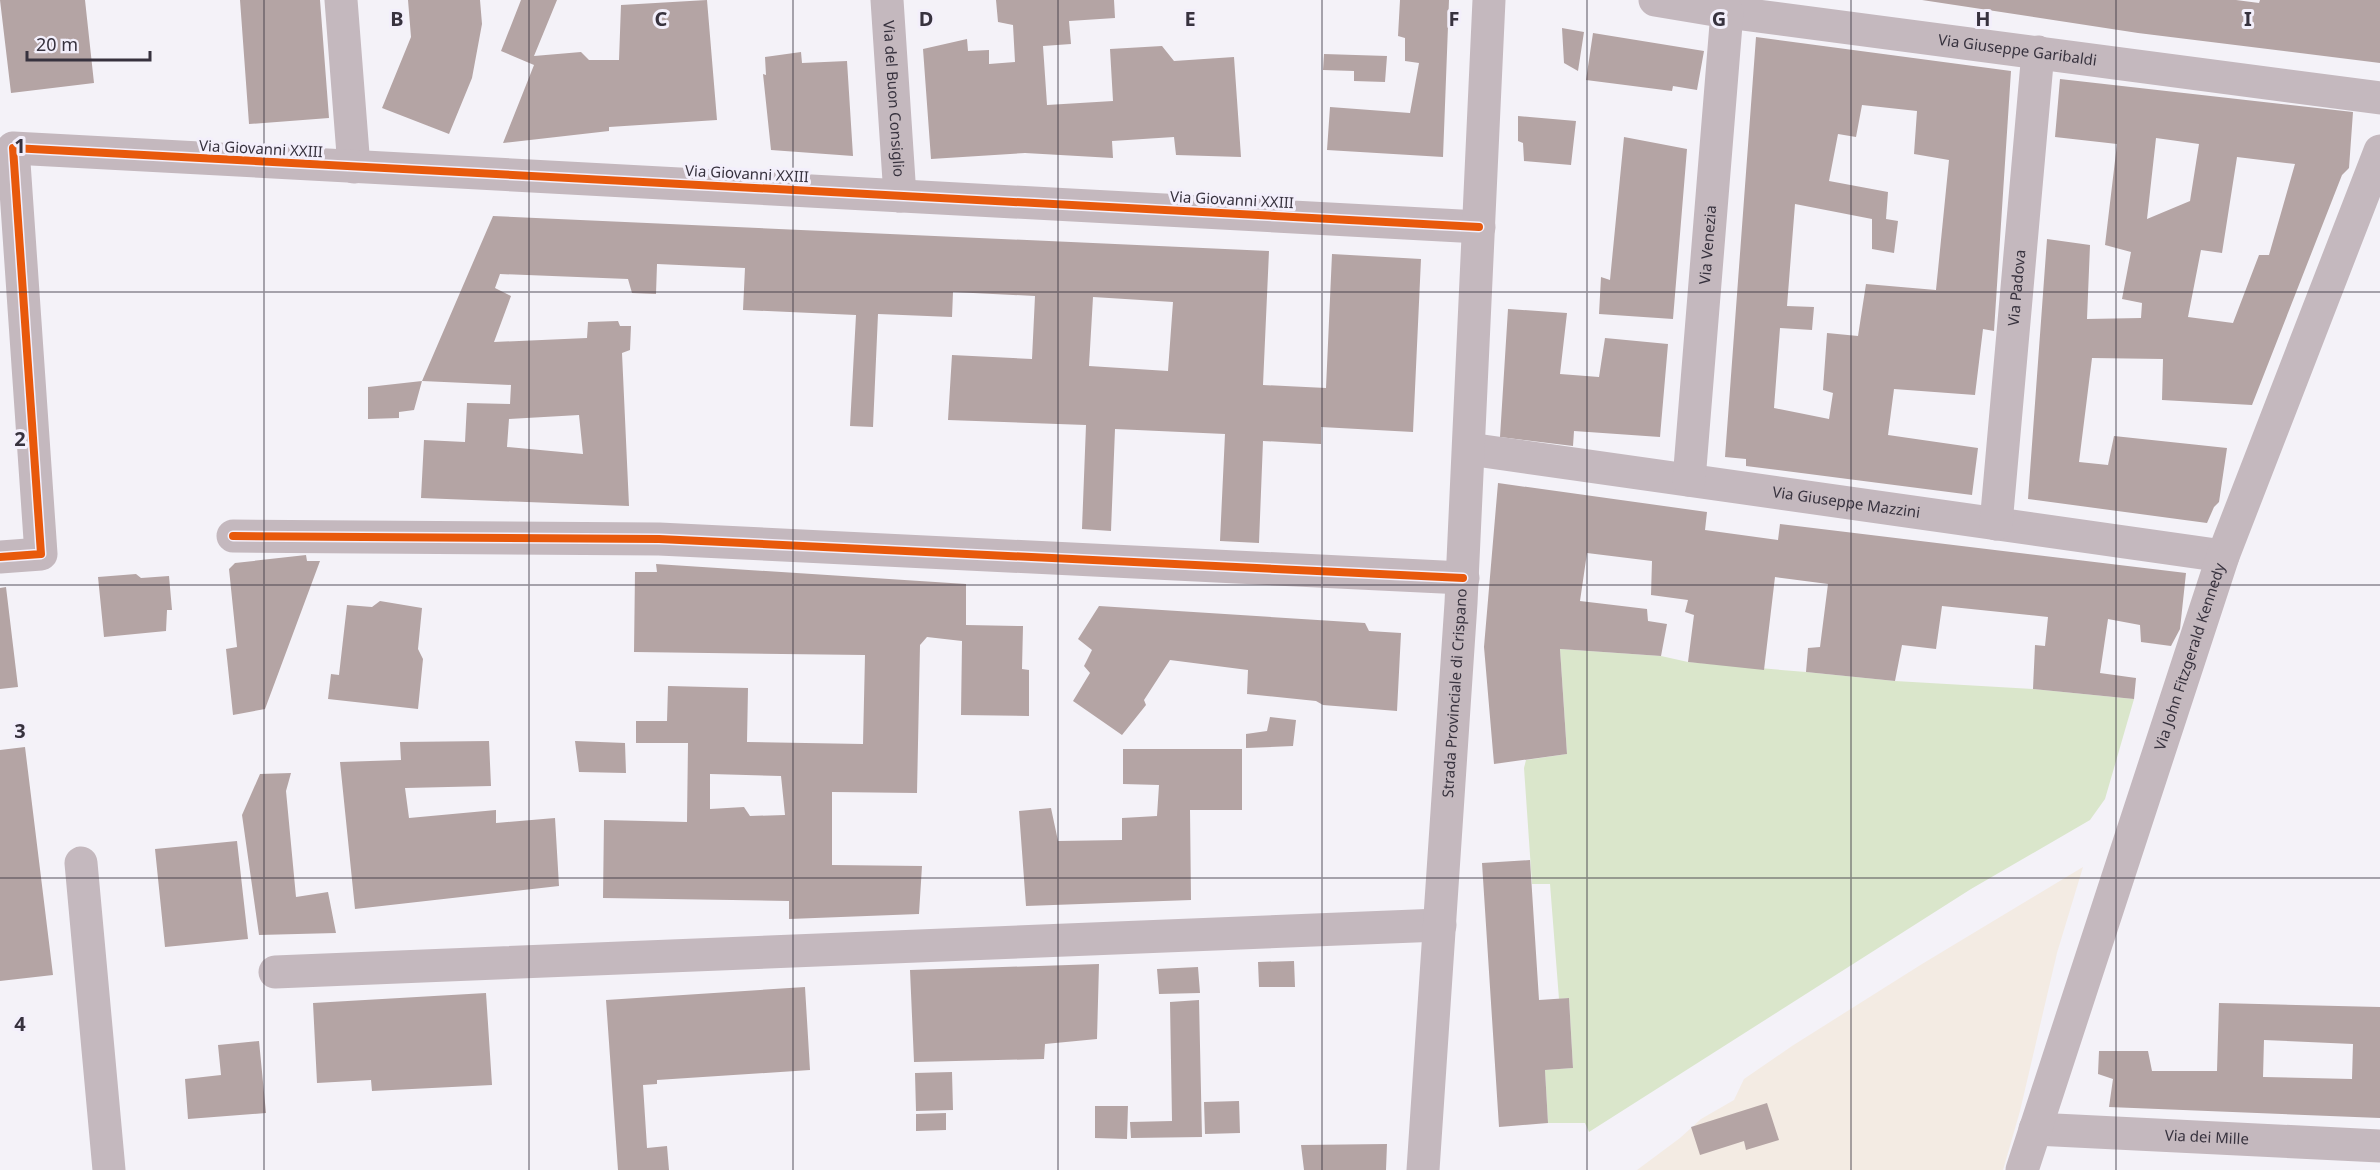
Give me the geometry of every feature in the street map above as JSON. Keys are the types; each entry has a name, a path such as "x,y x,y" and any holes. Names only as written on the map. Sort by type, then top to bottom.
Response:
{"street":[{"path":"341,0 354,167"},
{"name":"Via del Buon Consiglio","path":"887,0 900,196"},
{"name":"Strada Provinciale di Crispano","path":"1423,1170 1463,578 1489,0"},
{"name":"Via Giuseppe Garibaldi","path":"1655,0 1727,12 2380,98"},
{"name":"Via Venezia","path":"1689,480 1727,12"},
{"name":"Via Padova","path":"1996,524 2038,52"},
{"name":"Via Giovanni XXIII","path":"0,557 41,554 13,148 1479,227"},
{"name":"Via John Fitzgerald Kennedy","path":"2022,1170 2223,556 2380,151"},
{"name":"Via Giuseppe Mazzini","path":"1469,449 2223,556"},
{"path":"233,536 659,538 1463,578"},
{"path":"81,863 109,1170"},
{"path":"275,972 1440,925"},
{"name":"Via dei Mille","path":"2036,1129 2380,1146"}],"shaded area":[{"path":"2083,867 2057,953 2020,1111 2003,1170 1637,1170 1701,1119 1734,1100 1744,1079 1792,1046"}],"green space":[{"path":"1560,649 1661,656 1688,662 1895,681 2033,689 2134,699 2105,799 2090,820 1971,889 1589,1132 1585,1123 1548,1123 1545,1070 1573,1068 1569,998 1559,999 1550,884 1532,884 1524,768 1526,760 1567,754"}],"building":[{"path":"0,0 85,0 94,83 11,93"},
{"path":"240,0 320,0 329,118 249,124"},
{"path":"408,0 480,0 482,24 472,78 449,134 382,108 411,37"},
{"path":"521,0 557,0 534,56 581,52 589,60 619,60 621,5 707,0 717,120 609,127 609,131 503,143 534,65 501,51"},
{"path":"996,0 1114,0 1115,18 1069,21 1071,44 1043,46 1047,105 1113,101 1110,49 1162,46 1174,61 1234,57 1241,157 1176,155 1174,137 1112,141 1113,158 1025,153 931,159 923,49 967,39 968,51 989,50 989,64 1015,62 1013,25 998,22"},
{"path":"1400,0 1449,0 1443,157 1327,150 1330,107 1410,113 1419,63 1405,61 1405,38 1398,36"},
{"path":"1922,0 2236,0 2259,3 2260,0 2380,0 2380,63 2138,33"},
{"path":"1562,28 1584,32 1578,71 1564,63"},
{"path":"1593,33 1704,51 1697,90 1673,86 1672,91 1586,80"},
{"path":"1756,37 2011,71 1994,331 1983,329 1975,395 1894,389 1888,435 1978,448 1972,495 1746,466 1746,459 1725,457","holes":["1862,105 1917,111 1914,154 1949,160 1936,290 1866,284 1858,336 1827,333 1823,390 1833,393 1829,419 1774,408 1780,328 1812,330 1814,307 1787,306 1795,204 1872,219 1872,249 1894,253 1898,221 1886,219 1888,192 1829,181 1838,134 1856,137"]},
{"path":"801,52 802,63 847,61 853,156 771,150 763,74 766,75 765,57"},
{"path":"1324,54 1387,56 1385,82 1354,81 1354,71 1323,70"},
{"path":"2060,79 2353,112 2349,168 2342,175 2252,405 2162,400 2163,359 2092,358 2079,462 2108,465 2114,436 2227,448 2219,502 2214,507 2207,523 2028,499 2047,239 2090,245 2087,319 2141,318 2142,303 2122,299 2131,252 2105,245 2117,144 2055,137","holes":["2156,138 2199,144 2190,201 2147,219","2237,157 2295,164 2269,255 2259,255 2233,323 2188,317 2201,250 2222,253"]},
{"path":"1518,116 1576,121 1571,165 1524,161 1523,143 1518,141"},
{"path":"1624,137 1687,149 1673,319 1599,314 1601,277 1610,280"},
{"path":"493,216 1269,251 1263,385 1326,388 1332,254 1421,259 1413,432 1321,427 1321,444 1263,441 1259,543 1220,541 1225,434 1115,429 1111,531 1082,529 1086,425 948,420 952,355 1032,359 1035,296 953,292 952,317 878,314 873,427 850,426 856,315 743,310 745,268 657,264 656,294 632,293 628,279 500,274 495,288 511,296 494,342 587,338 588,322 618,321 620,326 631,326 630,350 622,353 629,506 421,498 424,440 465,442 467,403 510,404 511,385 422,381","holes":["1093,297 1173,302 1168,371 1089,366","579,415 583,454 507,447 509,419"]},
{"path":"1508,309 1567,313 1560,374 1599,377 1605,338 1668,344 1660,437 1574,431 1573,446 1500,437"},
{"path":"422,381 414,410 399,412 399,418 368,419 368,387"},
{"path":"1498,483 1707,512 1705,530 1778,540 1780,524 2186,573 2180,629 2171,646 2141,642 2140,625 2108,619 2100,673 2136,678 2134,699 2033,689 2035,645 2045,646 2048,617 1942,606 1936,649 1902,645 1895,681 1806,672 1808,648 1820,647 1828,584 1775,577 1764,670 1688,662 1694,615 1685,612 1688,600 1651,595 1652,561 1587,553 1580,601 1647,609 1648,621 1667,624 1661,656 1560,649 1567,754 1494,764 1484,647"},
{"path":"306,555 307,561 320,561 265,709 233,715 226,649 237,647 229,569 235,563"},
{"path":"656,564 966,584 966,625 1023,626 1022,669 1029,670 1029,716 961,715 962,641 927,637 920,645 917,793 832,792 832,865 922,866 919,914 789,919 789,901 603,898 604,820 687,822 688,743 636,743 636,721 667,721 668,686 748,688 747,742 863,744 865,655 634,652 635,572 657,572","holes":["710,774 781,776 785,815 750,816 744,807 710,809"]},
{"path":"136,574 141,578 169,576 172,610 167,610 166,631 104,637 98,577"},
{"path":"6,587 18,687 0,689 0,588"},
{"path":"380,601 422,608 418,649 423,659 418,709 328,699 331,674 339,675 347,605 372,607"},
{"path":"1099,606 1365,623 1369,631 1401,633 1397,711 1323,705 1316,701 1247,694 1248,670 1170,660 1144,700 1146,705 1122,735 1073,701 1090,673 1084,666 1092,650 1078,639"},
{"path":"1270,717 1296,720 1293,746 1246,748 1246,734 1267,731"},
{"path":"489,741 491,786 405,788 409,818 496,810 496,823 555,818 559,886 355,909 340,762 401,760 400,742"},
{"path":"575,741 625,743 626,773 579,772"},
{"path":"25,747 53,975 0,981 0,750"},
{"path":"1123,749 1242,749 1242,810 1190,810 1191,900 1026,906 1019,811 1051,808 1058,841 1122,840 1122,818 1157,816 1159,785 1123,784"},
{"path":"291,773 286,791 296,897 328,892 336,933 259,935 242,815 260,774"},
{"path":"237,841 248,939 165,947 155,849"},
{"path":"1530,860 1539,1000 1569,998 1573,1068 1545,1070 1548,1123 1499,1127 1482,863"},
{"path":"1294,961 1295,987 1259,987 1258,962"},
{"path":"1099,964 1097,1039 1045,1044 1044,1059 914,1062 910,970"},
{"path":"1198,967 1200,993 1159,994 1157,969"},
{"path":"805,987 810,1070 657,1080 657,1084 643,1085 647,1148 667,1146 669,1170 618,1170 606,1000"},
{"path":"486,993 492,1085 372,1091 371,1080 317,1083 313,1003"},
{"path":"1199,1000 1202,1137 1131,1138 1130,1122 1172,1121 1170,1002"},
{"path":"2219,1003 2380,1007 2380,1118 2109,1107 2113,1079 2098,1074 2099,1051 2148,1051 2152,1071 2217,1071","holes":["2264,1040 2353,1044 2352,1079 2263,1077"]},
{"path":"259,1041 266,1113 188,1119 185,1079 221,1075 218,1045"},
{"path":"952,1072 953,1110 916,1111 915,1073"},
{"path":"1239,1101 1240,1133 1205,1134 1204,1102"},
{"path":"1767,1103 1779,1140 1746,1150 1744,1141 1700,1155 1691,1127"},
{"path":"1095,1106 1128,1106 1127,1139 1095,1138"},
{"path":"946,1113 946,1130 916,1131 916,1114"},
{"path":"1387,1144 1386,1170 1304,1170 1301,1145"}],"cycle path":[{"path":"0,557 41,554 13,148 1479,227"},
{"path":"233,536 659,539 1463,578"}]}
